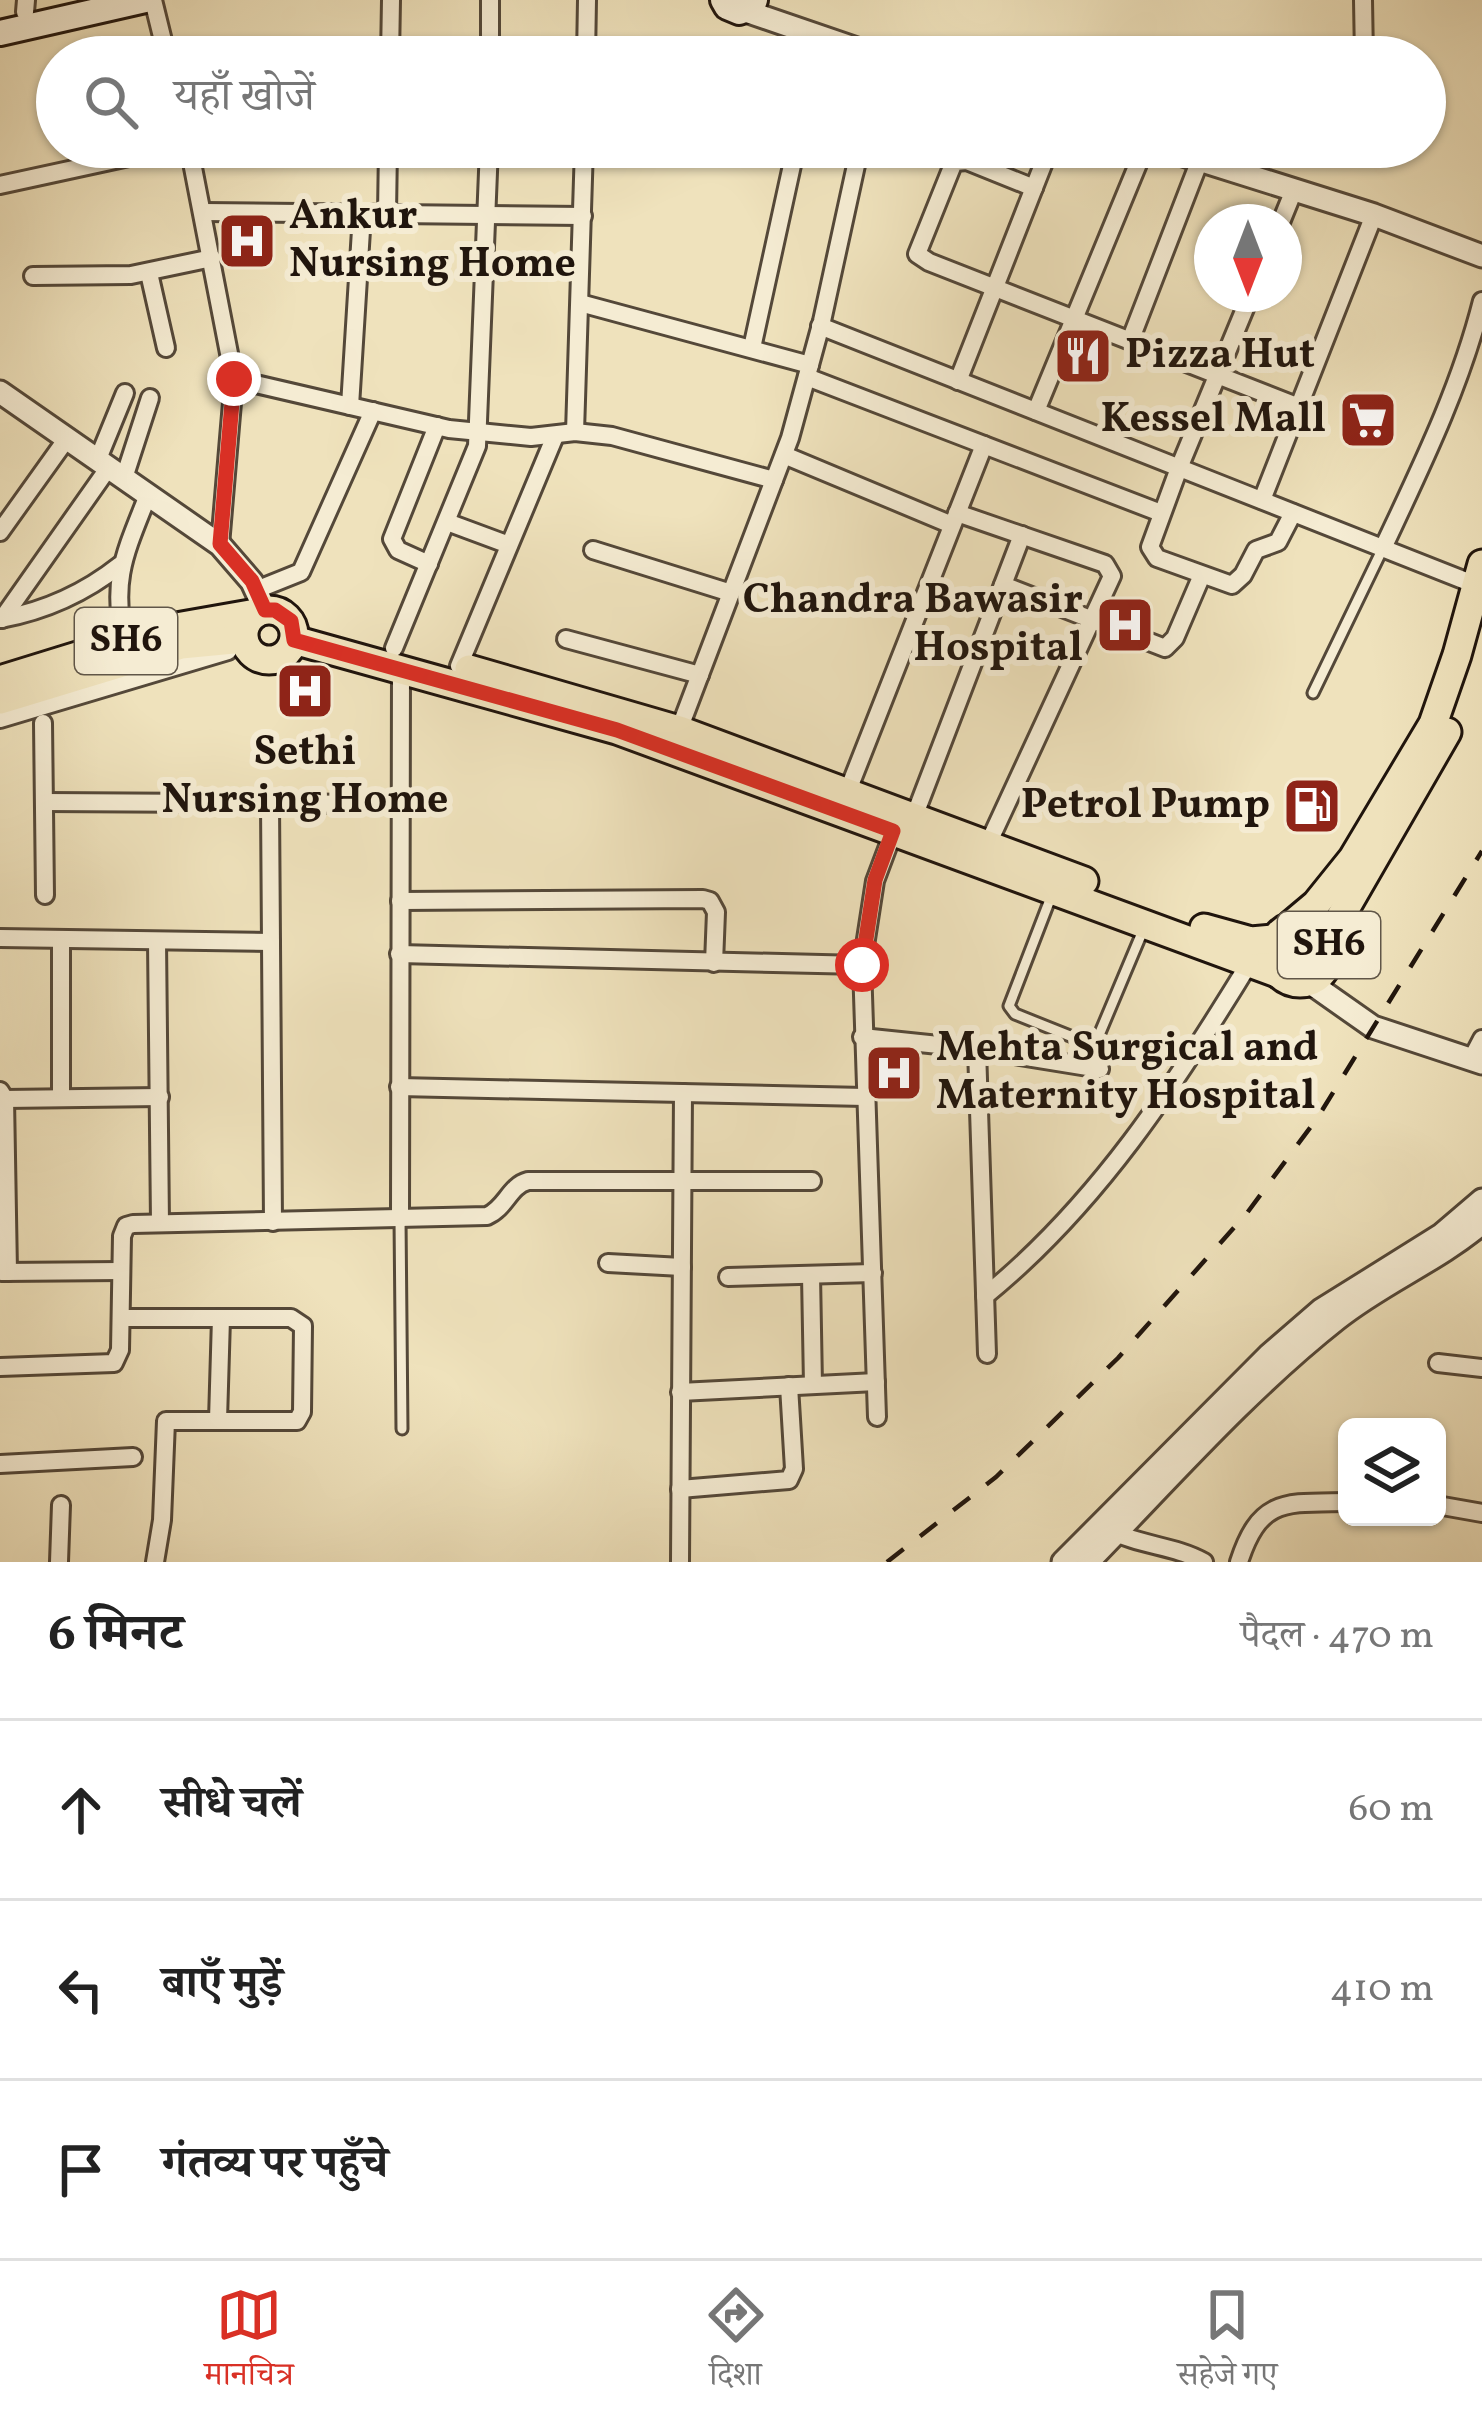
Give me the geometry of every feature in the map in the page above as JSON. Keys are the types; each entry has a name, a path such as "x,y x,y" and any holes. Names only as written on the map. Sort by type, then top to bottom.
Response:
{"main road":[{"path":"0,18 26,6 77,0"},
{"path":"0,33 149,0"},
{"name":"SH6","path":"1277,973 1271,962 1282,932 1316,904 1353,858 1432,724 1479,575"},
{"name":"SH6","path":"0,700 265,623"},
{"name":"SH6","path":"0,680 165,629 265,623 398,659 617,730 675,740 847,793 903,820 988,844 1146,923 1297,983 1309,982 1326,968 1341,916 1445,738 1482,632"},
{"name":"SH6","path":"398,659 459,666 1214,932 1251,941 1314,927 1329,945"}],"street":[{"path":"149,0 160,36"},
{"path":"390,36 391,0"},
{"path":"490,0 490,36"},
{"path":"586,36 587,0"},
{"path":"1363,0 1364,36"},
{"path":"741,4 800,36"},
{"path":"0,185 78,168"},
{"path":"194,168 234,379 220,544"},
{"path":"387,214 388,168"},
{"path":"400,1219 398,659 480,432 489,168"},
{"path":"574,432 584,168"},
{"path":"752,348 791,168"},
{"path":"675,740 784,455 820,326 855,168"},
{"path":"951,168 917,247 922,259 1299,407"},
{"path":"984,168 1034,188"},
{"path":"958,381 1042,168"},
{"path":"1036,411 1136,168"},
{"path":"1130,341 1197,168"},
{"path":"1225,168 1374,215 1482,256"},
{"path":"1288,204 1294,190"},
{"path":"203,212 583,216"},
{"path":"350,406 362,214"},
{"path":"1262,500 1374,215"},
{"path":"33,276 149,273 212,258"},
{"path":"149,273 166,348"},
{"path":"1383,548 1453,394 1482,301"},
{"path":"580,303 752,348 1161,513"},
{"path":"1244,312 1161,513 1151,540 1153,554 1225,584 1239,580 1256,550 1278,542 1293,513"},
{"path":"820,326 1383,548 1479,575"},
{"path":"234,379 437,426 612,436 774,480"},
{"path":"0,392 220,544 265,623"},
{"path":"111,468 125,393"},
{"path":"1,619 111,468 150,398"},
{"path":"0,719 265,623 301,572 373,411"},
{"path":"429,564 398,550 392,539 437,426"},
{"path":"459,666 555,436"},
{"path":"0,532 68,437"},
{"path":"847,793 984,445"},
{"path":"784,455 955,519 1022,535 1111,569 1110,582 988,844"},
{"path":"125,642 117,611 120,565 148,495"},
{"path":"447,522 509,545"},
{"path":"877,1417 862,1036 862,965 875,880 1022,535"},
{"path":"593,550 731,593"},
{"path":"1,619 69,598 120,565"},
{"path":"1004,585 1165,648 1175,638 1202,575"},
{"path":"566,639 700,675"},
{"path":"44,723 45,895"},
{"path":"44,802 400,804"},
{"path":"270,803 273,1222"},
{"path":"400,901 703,899 716,912 714,963"},
{"path":"0,938 271,942"},
{"path":"61,939 61,1098"},
{"path":"157,941 160,1222"},
{"path":"399,954 862,965"},
{"path":"985,1297 1057,1233 1100,1184 1186,1067 1250,962"},
{"path":"1309,982 1373,1027 1479,1053"},
{"path":"862,1036 976,1048 1100,1069"},
{"path":"976,1048 987,1354"},
{"path":"399,1087 865,1096"},
{"path":"680,1562 683,1093"},
{"path":"121,1271 4,1272 2,1095 160,1097"},
{"path":"0,1367 114,1363 120,1350 126,1226 488,1216 528,1180 812,1181"},
{"path":"1088,1562 1109,1528 1304,1325 1457,1223 1482,1200"},
{"path":"1064,1562 1109,1528 1338,1317 1449,1249 1482,1223"},
{"path":"608,1263 682,1267"},
{"path":"728,1276 873,1273"},
{"path":"811,1274 813,1385"},
{"path":"121,1318 291,1318 301,1322 304,1332 301,1418 290,1423 172,1419 164,1425 162,1520 155,1562"},
{"path":"218,1420 221,1318"},
{"path":"1438,1363 1482,1368"},
{"path":"680,1392 876,1382"},
{"path":"680,1489 789,1480 794,1469 789,1386"},
{"path":"0,1464 133,1457"},
{"path":"1239,1562 1258,1518 1301,1503 1338,1502"},
{"path":"59,1562 62,1505"},
{"path":"1446,1507 1482,1513"},
{"path":"1109,1528 1204,1562"}],"lane":[{"path":"1313,693 1383,548"},
{"path":"1057,880 1009,1006 1015,1014 1091,1043 1099,1035 1146,923"},
{"path":"400,1219 402,1429"}],"railway":[{"path":"887,1562 996,1477 1118,1358 1247,1213 1318,1117 1482,851"}],"place":[{"name":"Ankur Nursing Home","path":"247,241"},
{"name":"Pizza Hut","path":"1083,356"},
{"name":"Kessel Mall","path":"1368,420"},
{"name":"Chandra Bawasir Hospital","path":"1125,625"},
{"name":"Sethi Nursing Home","path":"305,691"},
{"name":"Petrol Pump","path":"1312,806"},
{"name":"Mehta Surgical and Maternity Hospital","path":"894,1073"}],"route":[{"path":"234,379 220,544 252,581 265,610 275,610 291,621 294,640 617,730 893,831 875,880 862,965"}]}
